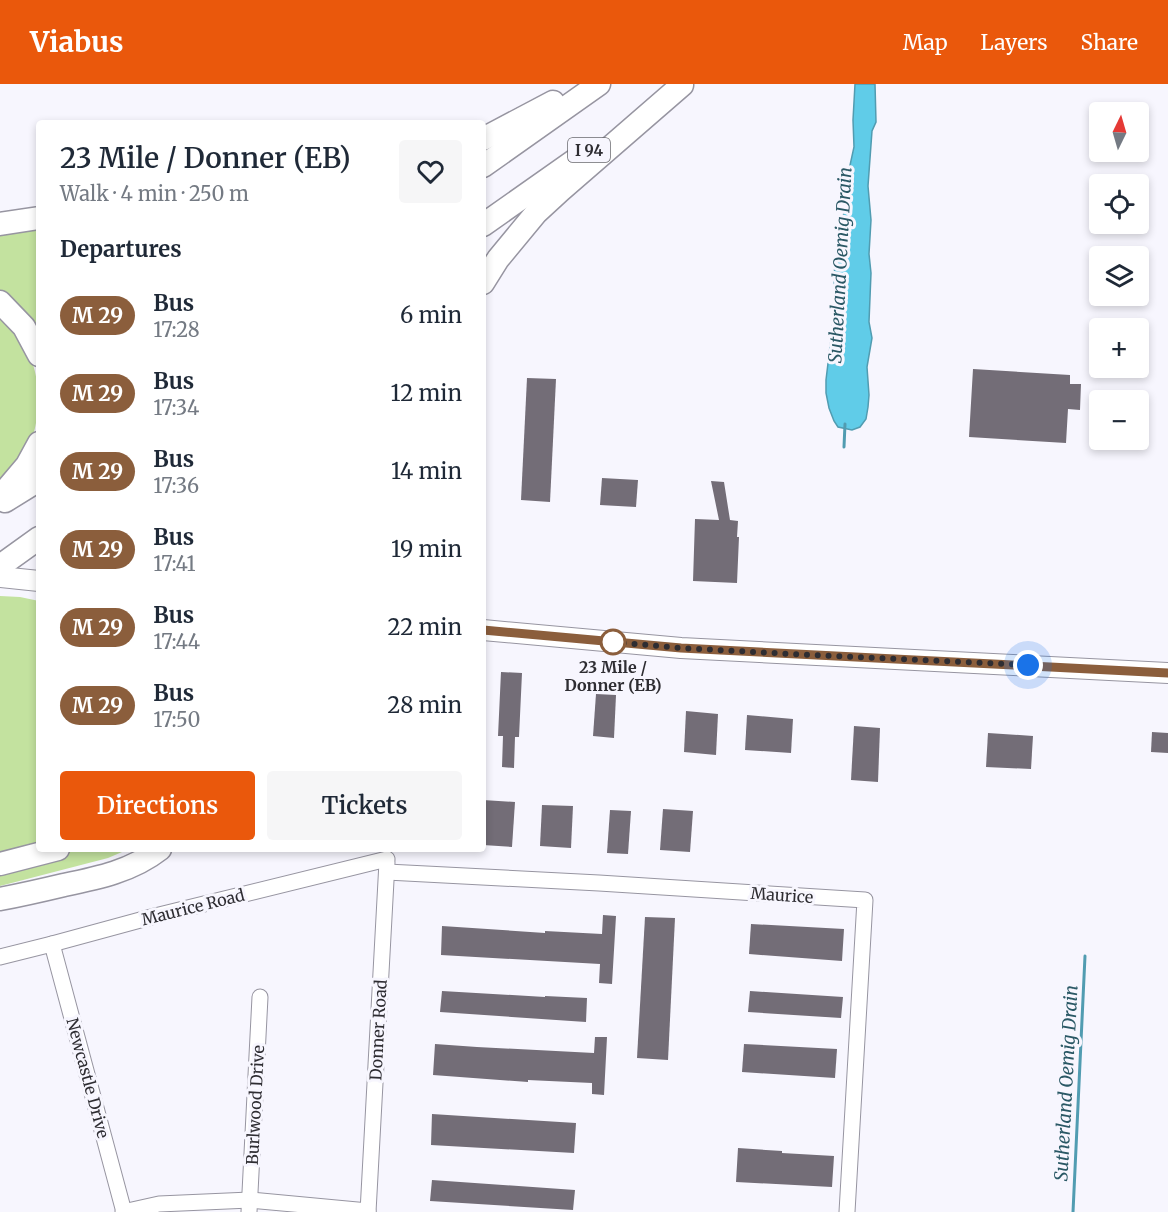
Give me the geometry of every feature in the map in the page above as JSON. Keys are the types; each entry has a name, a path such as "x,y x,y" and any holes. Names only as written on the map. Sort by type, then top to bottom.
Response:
{"highway":[{"path":"486,137 586,84"},
{"path":"486,164 599,84"},
{"path":"486,278 498,259 536,213 682,84"},
{"name":"I 94","path":"486,223 682,84"},
{"path":"0,224 36,218"},
{"path":"0,302 24,327 36,349"},
{"path":"0,497 27,465 36,448"},
{"path":"0,504 36,482"},
{"path":"0,566 36,540"},
{"path":"0,864 46,852"},
{"path":"0,899 118,872 155,852"}],"main road":[{"path":"0,577 36,581"},
{"path":"486,630 681,648 1168,673"}],"street":[{"name":"Maurice Road","path":"0,957 155,916 387,860"},
{"name":"Donner Road","path":"368,1211 387,860"},
{"name":"Maurice","path":"387,860 610,884 865,900 847,1212"},
{"name":"Newcastle Drive","path":"52,944 124,1212"},
{"name":"Burlwood Drive","path":"250,1206 260,997"},
{"path":"124,1212 159,1204 368,1211"}],"green space":[{"path":"36,225 36,331 0,292 0,231"},
{"path":"0,313 19,339 33,365 36,377 36,422 27,450 0,481"},
{"path":"0,596 36,600 36,847 0,856"},
{"path":"68,852 122,852 108,858 0,886 0,869"}],"water":[{"path":"855,84 875,84 876,122 872,131 868,186 871,220 869,322 872,338 867,367 869,395 866,419 860,427 852,430 838,427 834,421 826,393 826,380 835,305 836,253 854,147"}],"building":[{"path":"973,369 1070,375 1070,384 1081,384 1080,410 1068,409 1066,443 969,437"},
{"path":"527,378 556,379 550,502 521,500"},
{"path":"602,478 638,480 636,507 600,505"},
{"path":"711,481 724,482 730,520 738,521 737,583 693,581 695,519 719,520"},
{"path":"501,672 522,673 519,737 515,737 514,768 502,767 503,736 498,736"},
{"path":"596,694 616,695 614,738 593,736"},
{"path":"686,711 718,714 716,755 684,752"},
{"path":"747,715 793,719 791,753 745,750"},
{"path":"854,726 880,728 878,782 851,780"},
{"path":"1152,732 1168,733 1168,753 1151,752"},
{"path":"988,733 1033,736 1031,769 986,767"},
{"path":"486,800 515,802 512,847 486,845"},
{"path":"542,805 573,806 571,848 540,846"},
{"path":"663,809 693,811 690,852 660,850"},
{"path":"610,810 631,811 628,854 607,853"},
{"path":"603,915 616,916 612,984 599,983 600,964 441,955 442,926 545,933 545,931 602,934"},
{"path":"645,917 675,918 668,1060 637,1058"},
{"path":"751,924 844,929 842,961 749,954"},
{"path":"442,991 587,998 586,1022 440,1012"},
{"path":"750,991 843,997 841,1018 748,1012"},
{"path":"595,1037 607,1037 604,1095 592,1094 592,1083 528,1080 528,1082 433,1075 435,1044 594,1053"},
{"path":"744,1044 837,1049 835,1078 742,1072"},
{"path":"432,1114 576,1123 574,1153 431,1145"},
{"path":"738,1148 834,1156 832,1187 736,1182"},
{"path":"432,1180 575,1190 573,1210 430,1201"}],"waterway":[{"name":"Sutherland Oemig Drain","path":"844,447 845,424"},
{"name":"Sutherland Oemig Drain","path":"1073,1212 1085,956"}],"bus line":[{"path":"486,630 681,648 1168,673"}],"place":[{"name":"23 Mile / Donner (EB)","path":"613,642"}],"route":[{"path":"613,642 681,648 1028,665"}]}
